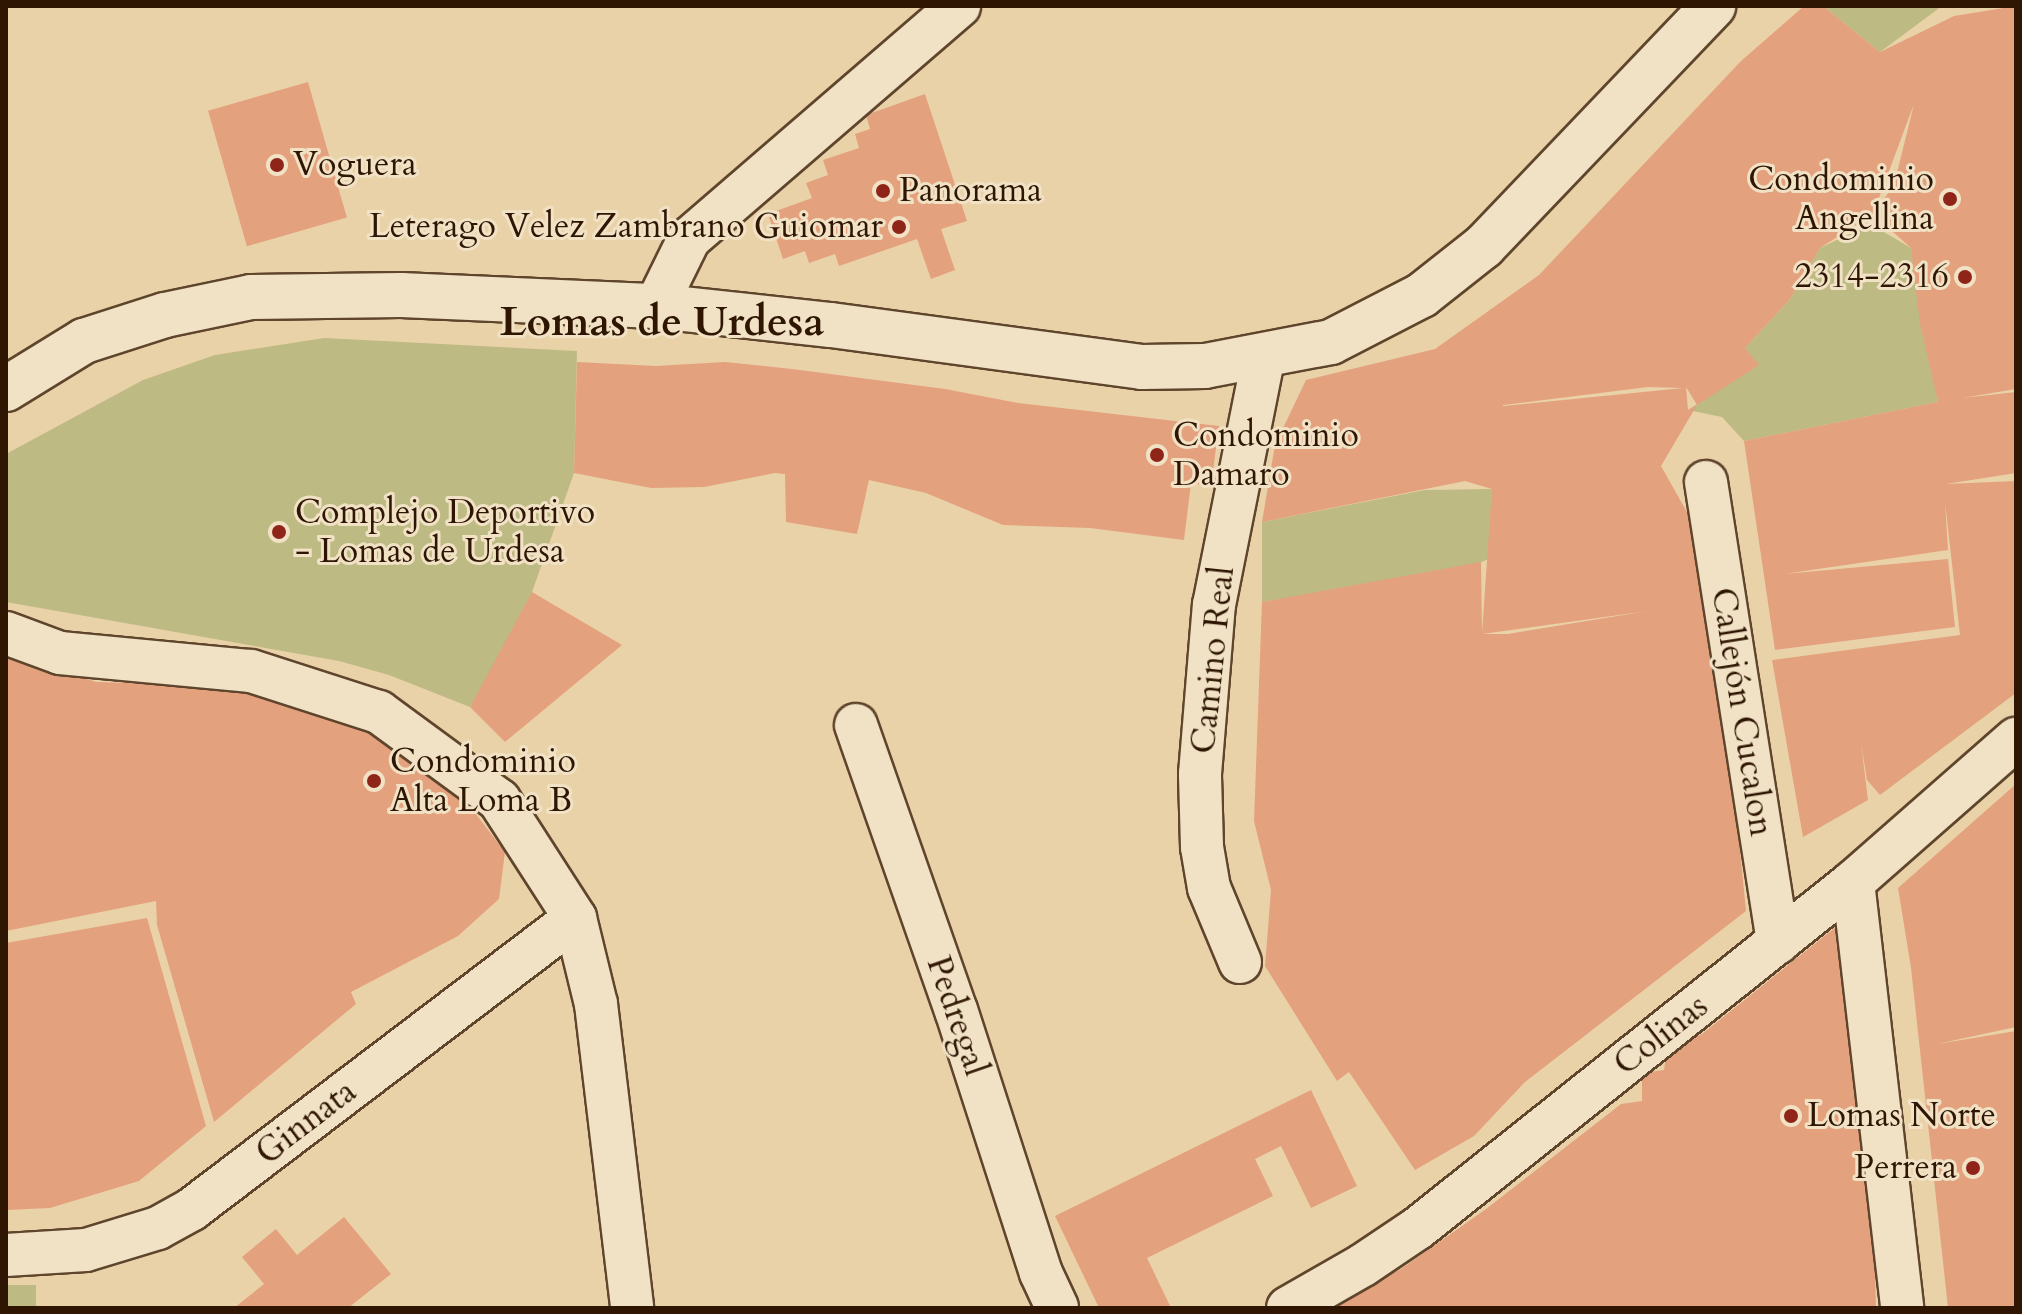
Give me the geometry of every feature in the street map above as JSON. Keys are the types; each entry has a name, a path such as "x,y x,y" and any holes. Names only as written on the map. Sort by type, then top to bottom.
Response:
{"street":[{"path":"656,306 689,239 959,6"},
{"path":"6,389 84,341 165,315 251,297 401,295 656,306 831,325 1142,367 1205,366 1331,342 1422,295 1484,246 1713,6"},
{"name":"Camino Real","path":"1240,962 1209,888 1202,847 1200,774 1214,605 1264,355"},
{"name":"Callejón Cucalon","path":"1706,482 1778,942"},
{"path":"6,633 60,653 251,671 379,712 499,800 575,918 596,1004 632,1308"},
{"name":"Pedregal","path":"856,725 956,1010 1041,1273 1057,1308"},
{"name":"Colinas","path":"1288,1308 1363,1265 1418,1228 1853,882 2016,739"},
{"path":"1853,882 1902,1308"},
{"name":"Ginnata","path":"6,1255 86,1250 158,1228 192,1209 575,918"}],"shaded area":[{"path":"1823,6 1942,6 1880,52"},
{"path":"1870,224 1911,248 1938,402 1744,441 1722,417 1688,410 1758,365 1745,348 1790,299 1820,248"},
{"name":"Complejo Deportivo - Lomas de Urdesa","path":"324,338 577,351 574,473 524,615 470,707 389,675 339,661 6,602 6,454 143,380 215,355"},
{"path":"1492,489 1489,559 1463,569 1262,602 1262,522 1425,490"},
{"path":"6,1285 36,1285 36,1308 6,1308"}],"building":[{"path":"1804,6 1823,6 1880,52 1954,16 2016,6 2016,389 1962,398 2016,392 2016,473 1946,484 2016,481 2016,693 1880,795 1867,780 1861,743 1868,800 1803,837 1772,660 1960,635 1945,502 1948,550 1784,574 1948,559 1955,627 1775,650 1744,441 1938,402 1920,324 1911,248 1873,214 1820,248 1790,299 1745,348 1759,365 1697,405 1661,466 1696,528 1729,739 1746,911 1525,1082 1474,1136 1415,1170 1349,1072 1337,1081 1265,966 1271,890 1254,821 1262,602 1481,562 1482,633 1492,489 1465,481 1262,522 1275,445 1306,380 1435,349 1539,275 1741,61","holes":["1914,104 1894,185 1873,214","1648,387 1683,388 1503,406","1686,387 1697,405 1688,410","1648,611 1508,634 1482,634"]},
{"name":"Voguera","path":"308,82 347,218 247,246 208,111"},
{"name":"Panorama","path":"925,94 967,221 941,229 955,270 931,279 917,239 839,266 835,254 809,263 805,251 783,259 768,214 812,198 806,183 828,175 823,160 859,148 855,134 870,129 866,115"},
{"path":"577,362 656,366 725,362 945,389 1018,403 1219,426 1211,486 1191,483 1184,540 1090,528 1003,525 926,493 869,480 857,534 786,522 785,474 775,473 704,487 651,488 574,473"},
{"path":"532,592 622,645 505,742 470,707"},
{"path":"6,651 96,682 248,687 373,723 466,801 505,852 499,899 458,936 351,992 356,1004 214,1122 157,925 156,901 6,931"},
{"path":"2016,784 2016,1027 1937,1044 2016,1031 2016,1308 1948,1308 1911,968 1898,888"},
{"path":"147,918 206,1126 139,1181 50,1208 6,1210 6,943"},
{"path":"1842,922 1873,1179 1876,1308 1323,1308 1401,1269 1486,1209 1621,1104 1642,1101 1642,1073 1664,1070 1667,1048 1702,1034"},
{"path":"1311,1090 1357,1186 1311,1208 1281,1146 1255,1159 1273,1196 1147,1258 1171,1308 1099,1308 1055,1216"},
{"path":"344,1217 391,1274 348,1308 234,1308 264,1284 242,1257 276,1229 297,1255"}],"place":[{"name":"Voguera","path":"277,165"},
{"name":"Panorama","path":"883,191"},
{"name":"Condominio Angellina","path":"1950,199"},
{"name":"Leterago Velez Zambrano Guiomar","path":"899,227"},
{"name":"2314-2316","path":"1965,277"},
{"name":"Condominio Damaro","path":"1157,455"},
{"name":"Complejo Deportivo - Lomas de Urdesa","path":"279,532"},
{"name":"Condominio Alta Loma B","path":"374,781"},
{"name":"Lomas Norte","path":"1791,1116"},
{"name":"Perrera","path":"1973,1168"}],"district":[{"name":"Lomas de Urdesa","path":"662,322"}]}
